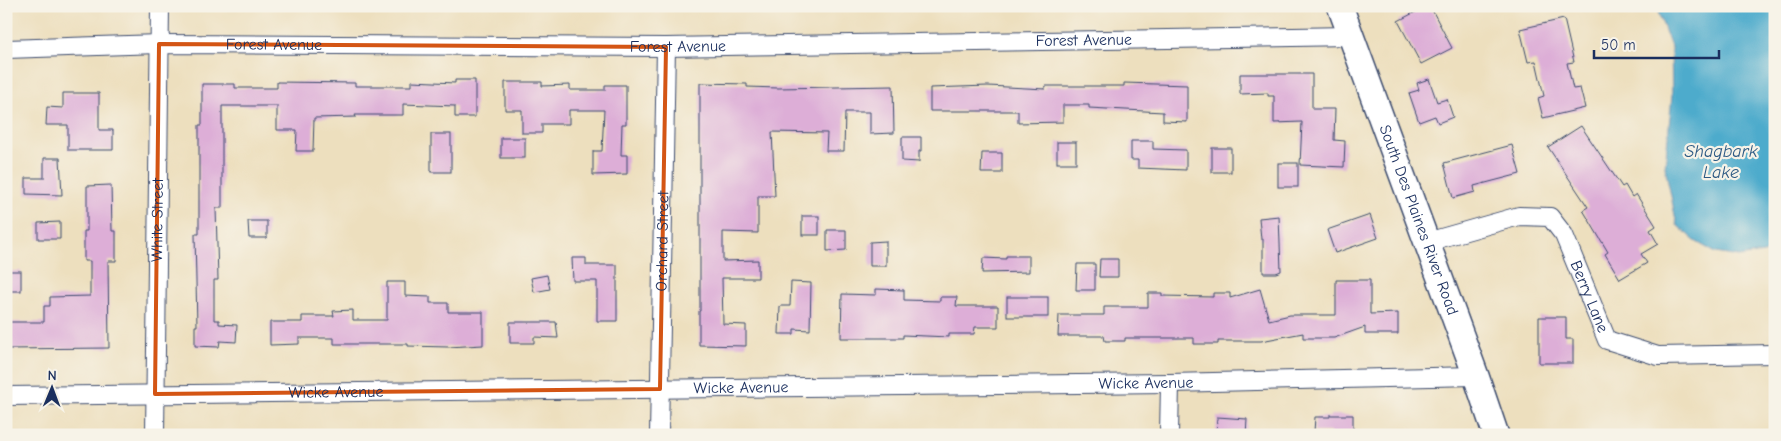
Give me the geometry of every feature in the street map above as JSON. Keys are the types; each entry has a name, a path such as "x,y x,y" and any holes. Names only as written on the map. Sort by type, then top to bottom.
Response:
{"main road":[{"name":"South Des Plaines River Road","path":"1340,6 1496,435"}],"street":[{"name":"White Street","path":"154,435 160,6"},
{"name":"Forest Avenue","path":"6,49 159,44 666,47 1350,36"},
{"name":"Orchard Street","path":"659,435 666,47"},
{"name":"Berry Lane","path":"1426,242 1519,216 1550,217 1564,235 1607,340 1658,356 1775,354"},
{"name":"Wicke Avenue","path":"6,396 1170,383 1476,376"},
{"path":"1169,435 1170,383"}],"highlighted area":[{"path":"159,44 666,47 660,389 155,394"}],"water":[{"name":"Shagbark Lake","path":"1656,6 1775,6 1775,251 1739,257 1716,253 1695,241 1677,225 1665,167 1672,96 1671,47"}],"building":[{"path":"1430,6 1452,48 1421,64 1398,21"},
{"path":"1564,19 1574,62 1567,63 1573,89 1580,88 1585,108 1543,118 1538,98 1544,96 1536,61 1528,62 1520,29"},
{"path":"1240,74 1312,74 1312,109 1335,109 1334,140 1345,141 1344,167 1300,165 1302,122 1274,123 1274,96 1268,96 1268,93 1240,94"},
{"path":"1429,79 1437,102 1447,99 1453,117 1438,123 1435,116 1419,122 1409,93 1419,90 1417,83"},
{"path":"455,80 475,80 475,117 455,117 455,106 403,104 403,115 355,115 356,117 314,118 313,151 296,151 297,130 277,130 277,106 222,106 222,208 216,208 218,280 214,280 214,320 219,320 219,324 237,325 236,342 220,341 219,347 195,346 195,326 197,326 195,234 199,234 199,125 202,125 202,84 235,84 235,88 277,88 277,82 355,83 355,86 412,86 412,81 455,83"},
{"path":"505,82 542,82 542,86 570,85 570,90 605,90 605,85 626,85 626,124 622,124 621,155 627,155 627,174 593,175 593,151 602,151 604,110 569,110 569,124 542,124 542,133 522,133 522,110 505,110"},
{"path":"700,83 747,84 747,87 778,88 893,86 894,133 870,134 870,112 845,112 844,151 826,151 827,133 772,132 775,196 758,196 758,233 723,232 723,261 758,260 758,278 722,278 723,324 746,325 746,346 699,345"},
{"path":"1124,83 1187,85 1187,122 1163,121 1163,112 1089,108 1089,105 1063,105 1063,122 1018,123 1018,111 930,111 930,88 988,86 1045,89 1045,86 1124,86"},
{"path":"63,93 99,93 99,130 113,130 113,150 68,150 68,125 46,125 47,107 63,108"},
{"path":"1581,126 1622,187 1625,185 1632,197 1636,194 1656,226 1650,230 1658,244 1641,254 1647,263 1620,279 1605,254 1608,252 1583,210 1588,207 1548,147"},
{"path":"431,134 451,134 451,172 431,172"},
{"path":"902,137 921,137 919,162 902,161"},
{"path":"501,138 525,138 525,158 501,158"},
{"path":"1131,141 1153,141 1153,149 1186,150 1186,170 1138,168 1138,160 1131,160"},
{"path":"1057,142 1076,142 1076,163 1057,163"},
{"path":"1512,145 1520,174 1474,186 1475,192 1453,198 1444,163"},
{"path":"1212,148 1231,148 1231,172 1212,172"},
{"path":"982,153 1002,153 1002,173 981,173"},
{"path":"44,158 60,158 62,195 26,194 26,178 44,178"},
{"path":"1278,163 1298,163 1298,187 1278,187"},
{"path":"111,185 112,231 116,231 116,261 108,261 109,348 6,349 6,322 44,322 44,306 50,306 50,297 90,296 90,261 84,261 84,231 87,231 87,186"},
{"path":"1370,215 1378,238 1335,253 1327,230"},
{"path":"802,216 819,216 819,235 802,235"},
{"path":"1279,216 1281,271 1263,273 1263,239 1261,239 1259,218"},
{"path":"248,221 267,221 267,238 249,238"},
{"path":"60,222 60,239 38,239 38,223"},
{"path":"827,230 846,230 846,250 827,251"},
{"path":"886,241 886,266 870,266 870,242"},
{"path":"1006,256 1029,256 1029,272 982,273 983,258 1006,259"},
{"path":"572,258 586,258 586,265 617,265 617,321 597,321 597,281 573,281"},
{"path":"1100,259 1118,259 1118,277 1099,277"},
{"path":"1077,264 1095,264 1095,290 1076,290"},
{"path":"6,271 21,271 21,291 6,291"},
{"path":"547,275 550,289 534,292 531,278"},
{"path":"1336,280 1370,280 1370,314 1398,313 1398,334 1365,334 1365,327 1334,338 1303,338 1303,333 1261,341 1218,341 1218,344 1194,344 1194,338 1125,338 1125,341 1105,341 1104,336 1058,336 1059,315 1104,315 1104,307 1148,307 1148,293 1162,293 1162,296 1213,297 1213,293 1230,293 1230,298 1260,289 1269,320 1290,315 1336,315"},
{"path":"387,282 405,282 405,296 430,297 430,303 448,303 448,312 483,312 483,345 448,347 408,346 408,344 334,344 334,338 299,338 299,344 270,345 270,322 302,322 302,316 334,316 333,311 353,310 353,320 387,320"},
{"path":"791,282 811,283 810,330 794,329 794,334 779,334 780,306 790,306"},
{"path":"876,289 904,290 904,300 940,301 940,297 957,297 956,306 998,306 998,327 975,327 974,334 949,334 949,337 903,335 903,338 841,338 842,294 876,295"},
{"path":"1007,297 1048,297 1048,317 1007,317"},
{"path":"1539,317 1566,317 1566,339 1573,339 1573,363 1539,363"},
{"path":"510,322 556,322 558,338 534,337 534,343 510,343"},
{"path":"1330,415 1353,415 1353,435 1330,435 1330,432 1314,432 1315,417 1330,417"},
{"path":"1217,417 1247,419 1246,435 1216,435"}]}
